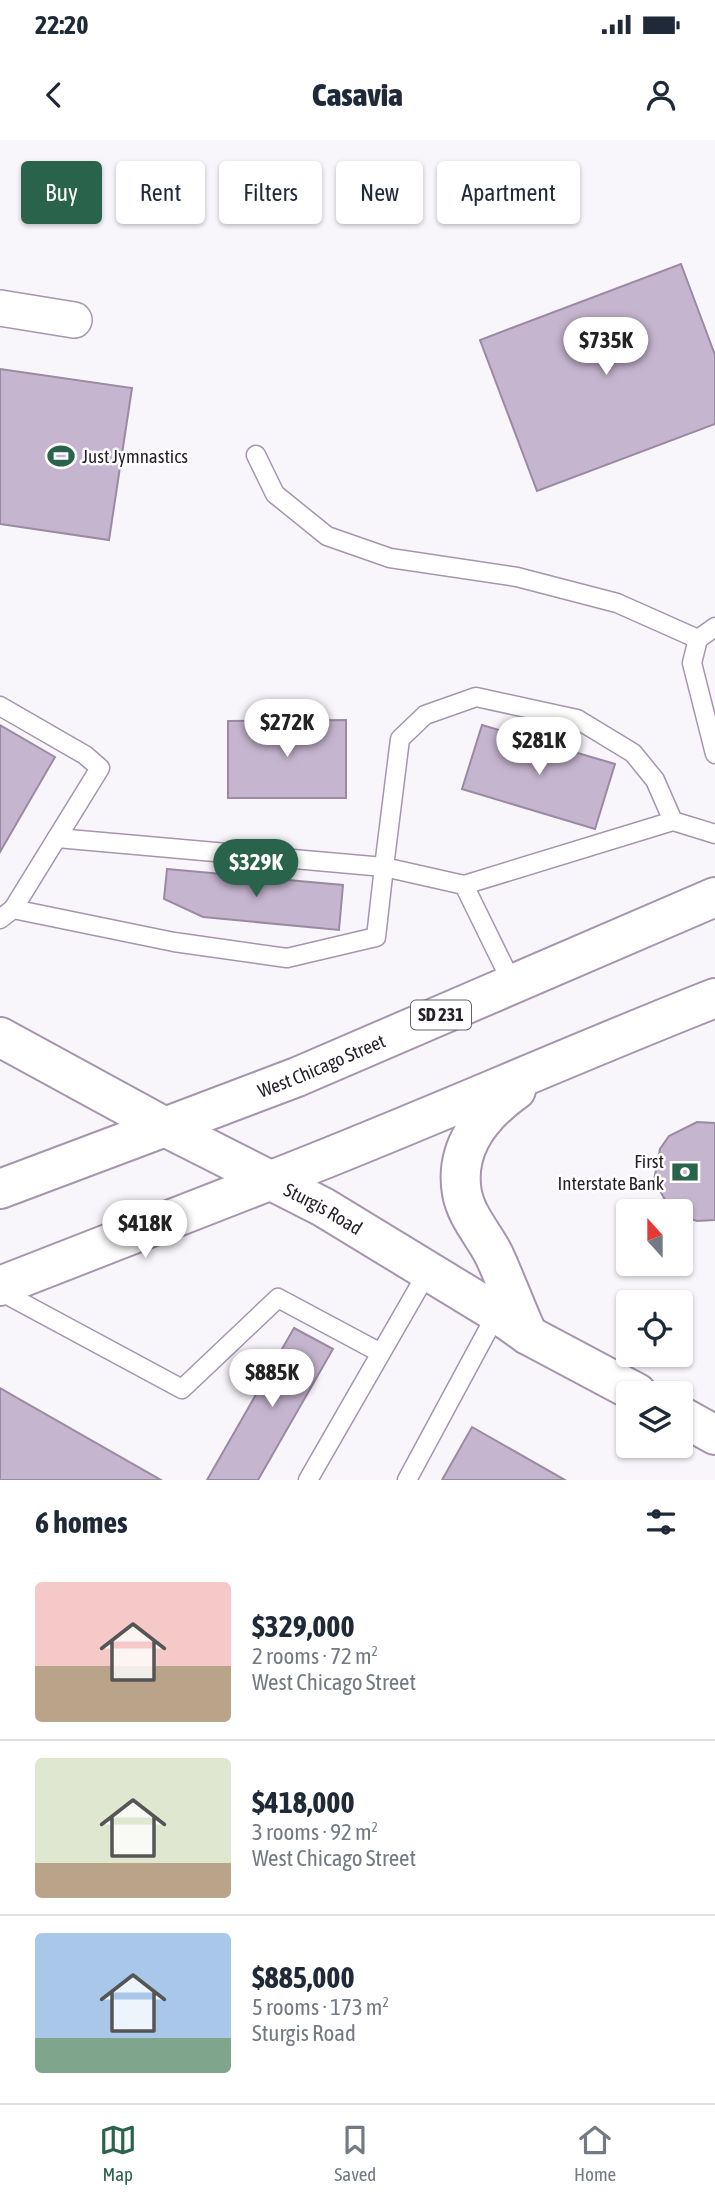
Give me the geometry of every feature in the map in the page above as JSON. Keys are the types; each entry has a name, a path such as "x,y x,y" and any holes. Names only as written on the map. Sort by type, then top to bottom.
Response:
{"main road":[{"name":"West Chicago Street","path":"0,1189 287,1081 715,897"},
{"path":"0,1286 377,1139 557,1060 715,998"},
{"name":"Sturgis Road","path":"0,1037 165,1127 323,1207 427,1273 497,1313 528,1335 616,1382"},
{"path":"528,1335 493,1254 462,1194 460,1167 468,1141 482,1118 557,1060"},
{"path":"693,1422 715,1434"}],"street":[{"path":"0,308 74,320"}],"lane":[{"path":"256,455 275,494 327,536 390,558 517,577 617,603 698,639"},
{"path":"714,742 692,663 698,639 715,627"},
{"path":"0,706 85,755 100,768 6,914 287,958 376,937 400,739 425,715 476,697 577,719 633,753 654,780 673,821"},
{"path":"57,838 384,867 464,884 673,821 715,834"},
{"path":"464,884 513,985"},
{"path":"308,1480 379,1352 427,1273"},
{"path":"0,1291 182,1389 278,1298 379,1352"},
{"path":"407,1480 497,1313"}],"building":[{"path":"681,264 715,355 715,424 537,491 480,340"},
{"name":"Just Jymnastics","path":"0,369 132,388 109,540 0,524"},
{"path":"346,720 346,798 228,798 228,721"},
{"path":"0,725 55,757 0,852"},
{"path":"482,725 615,764 595,829 462,789"},
{"path":"167,869 343,885 339,930 203,917 164,899"},
{"name":"First Interstate Bank","path":"697,1122 715,1123 715,1220 693,1220 693,1199 665,1199 654,1180 660,1149 669,1136"},
{"path":"294,1328 333,1349 258,1480 207,1480"},
{"path":"0,1388 161,1480 0,1480"},
{"path":"472,1427 565,1480 442,1480"}],"place":[{"name":"Just Jymnastics","path":"61,456"},
{"name":"First Interstate Bank","path":"685,1172"}]}
